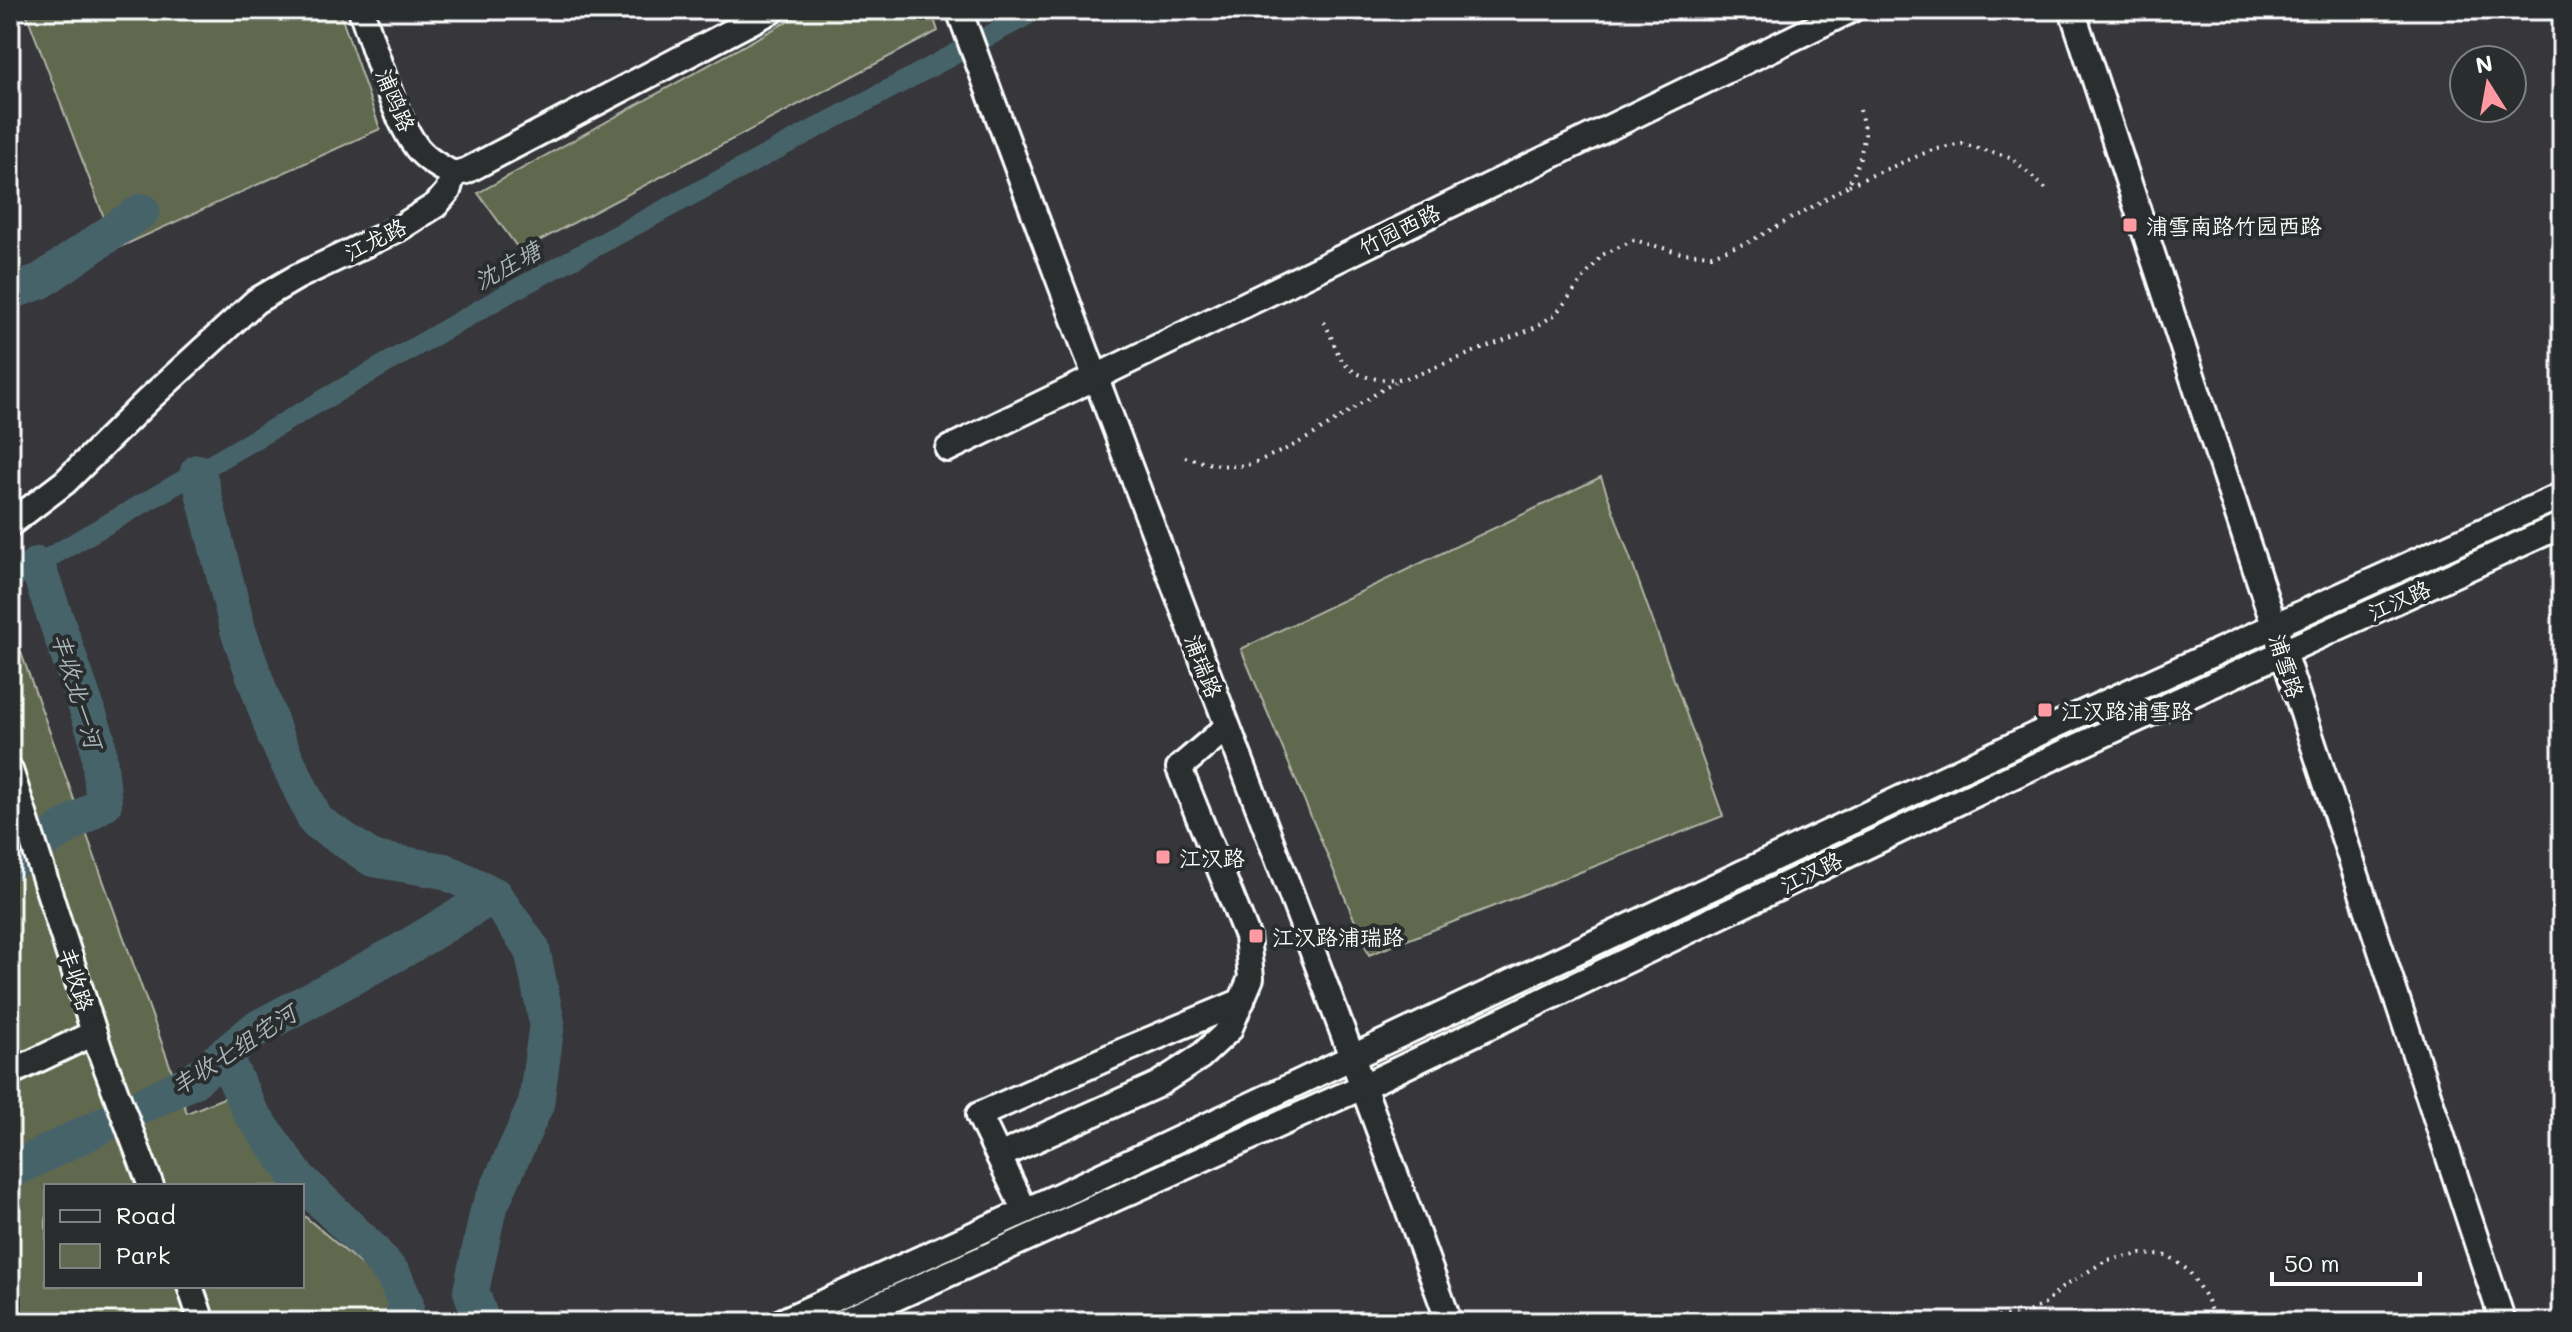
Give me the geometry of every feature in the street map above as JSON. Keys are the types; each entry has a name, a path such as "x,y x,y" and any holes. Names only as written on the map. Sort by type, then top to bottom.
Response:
{"street":[{"name":"浦鸥路","path":"361,10 404,128 419,150 436,165 453,174"},
{"path":"453,174 466,171 773,10"},
{"name":"浦瑞路","path":"959,10 1094,377 1364,1086 1449,1322"},
{"name":"竹园西路","path":"948,449 1851,10"},
{"name":"浦雪路","path":"2072,10 2503,1322"},
{"name":"江龙路","path":"10,524 65,482 149,399 256,301 297,277 398,229 436,205 448,191 453,174"},
{"path":"781,1322 1025,1211 2274,625 2562,495"},
{"name":"江汉路","path":"842,1322 1364,1086 2013,776 2562,525"},
{"path":"999,1156 1157,1085 1200,1057 1229,1030 1251,978 1247,936 1179,768 1227,727"},
{"name":"丰收路","path":"10,770 23,831 40,865 94,1033 150,1184"},
{"path":"1025,1211 979,1115 1242,1001"},
{"path":"10,1073 94,1033"},
{"path":"191,1288 202,1322"}],"path":[{"path":"1847,186 1860,157 1865,134 1860,110"},
{"path":"1185,457 1217,466 1249,465 1287,449 1325,429 1362,401 1400,379 1532,329 1556,314 1602,255 1634,240 1681,253 1712,255 1749,242 1847,186 1932,150 1962,144 2010,157 2046,189"},
{"path":"1324,322 1345,364 1362,375 1390,381 1400,379"},
{"path":"1974,1322 2028,1312 2045,1304 2063,1287 2107,1260 2141,1254 2169,1256 2189,1271 2206,1298 2215,1322"}],"green space":[{"path":"25,10 339,10 380,129 116,249"},
{"path":"808,10 931,10 938,31 520,251 478,193"},
{"path":"1601,477 1723,816 1369,955 1241,649"},
{"path":"14,633 187,1113 226,1097 283,1184 44,1184 44,1288 304,1288 304,1216 392,1291 389,1322 10,1322 10,635"}],"waterway":[{"name":"沈庄塘","path":"10,580 507,294 1037,10"},
{"path":"10,292 41,281 142,211"},
{"path":"198,472 238,630 276,738 316,821 373,859 444,871 494,895 532,949 547,1023 536,1104 488,1211 471,1291 482,1322"},
{"name":"丰收北一河","path":"10,863 104,803 97,738 37,565"},
{"name":"丰收七组宅河","path":"10,1171 194,1080 256,1029 401,951 494,895"},
{"path":"224,1055 250,1111 297,1177 370,1248 394,1276 406,1304 402,1322"}],"place":[{"name":"浦雪南路竹园西路","path":"2130,225"},
{"name":"江汉路浦雪路","path":"2045,710"},
{"name":"江汉路","path":"1163,857"},
{"name":"江汉路浦瑞路","path":"1256,936"}]}
